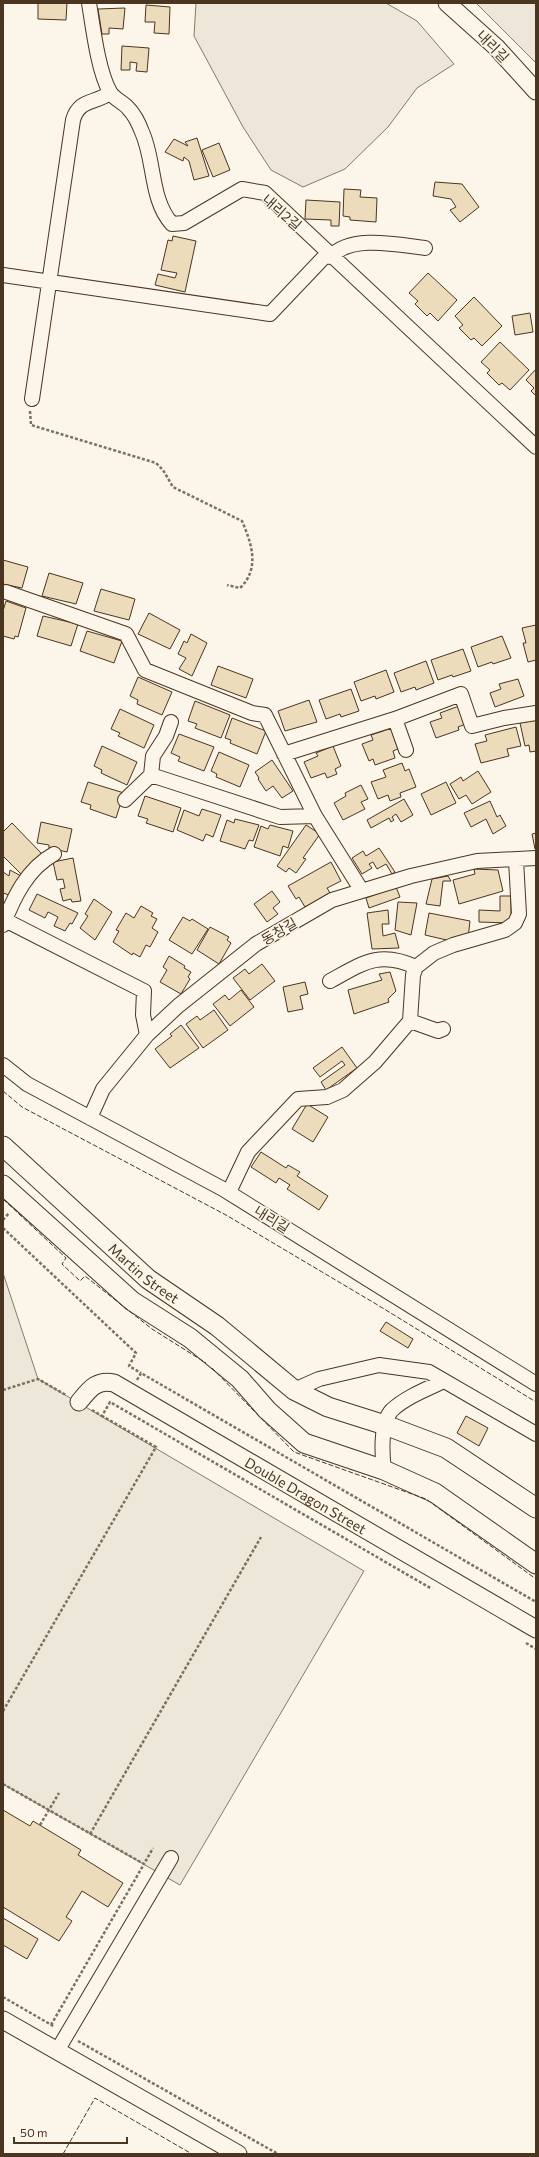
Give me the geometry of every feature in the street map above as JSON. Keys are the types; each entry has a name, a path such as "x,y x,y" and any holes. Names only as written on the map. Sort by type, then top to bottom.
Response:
{"main road":[{"name":"Martin Street","path":"3,1146 148,1279 218,1326 294,1390 328,1407 385,1425 446,1448 536,1508"},
{"name":"Martin Street","path":"3,1185 132,1301 190,1338 240,1379 267,1410 304,1443 384,1470 435,1493 536,1564"}],"street":[{"path":"32,399 48,281 75,110 80,105 101,99 110,93 103,75 89,3"},
{"name":"내리길","path":"447,3 496,47 536,92"},
{"name":"내리2길","path":"110,93 129,108 142,131 151,157 162,210 164,215 172,224 184,223 242,189 265,193 329,255 536,447"},
{"path":"3,275 270,314 329,255 338,250 348,246 377,242 425,248"},
{"path":"6,592 126,634 145,670 252,713 265,715 315,816 362,891"},
{"path":"284,754 395,719 461,694 472,726 504,718 536,714"},
{"path":"395,719 406,750"},
{"path":"125,800 151,775 153,756 166,736 172,722"},
{"path":"151,775 280,818 315,816"},
{"path":"54,854 40,861 28,876 15,897 4,921 144,991 143,1015 147,1034"},
{"name":"동창길","path":"90,1118 103,1089 147,1034 178,1006 256,944 332,900 411,876 477,861 536,858"},
{"path":"228,1192 248,1152 298,1099 327,1097 343,1090 376,1062 410,1021 413,975 416,967 434,953 453,945 505,930 515,923 519,914 516,860"},
{"path":"330,981 358,966 380,958 399,959 416,967"},
{"path":"410,1021 438,1031 443,1029"},
{"name":"내리길","path":"3,1065 27,1084 228,1192 536,1384"},
{"path":"294,1390 319,1379 379,1365 429,1372 536,1434"},
{"name":"Double Dragon Street","path":"79,1402 96,1384 106,1381 114,1383 536,1629"},
{"path":"384,1470 382,1449 385,1425 391,1411 410,1398 444,1381"},
{"path":"57,2051 171,1858"},
{"path":"3,2020 238,2154"}],"path":[{"path":"32,399 29,418 32,425 156,463 163,470 173,487 242,521 254,557 253,566 248,581 240,588 227,585"},
{"path":"3,1228 136,1353 129,1366 536,1602"},
{"path":"120,1408 141,1373"},
{"path":"3,1390 38,1379 156,1447 3,1711"},
{"path":"102,1416 110,1402 435,1591"},
{"path":"90,1834 262,1537"},
{"path":"523,1641 536,1649"},
{"path":"3,1784 144,1864"},
{"path":"40,1825 59,1793"},
{"path":"51,2025 153,1848"},
{"path":"3,1997 278,2154"}],"shaded area":[{"path":"196,3 386,3 417,21 454,64 417,88 388,127 345,169 303,187 271,170 243,127 194,36"},
{"path":"476,3 536,3 536,63"},
{"path":"3,1273 38,1379 364,1571 180,1885 3,1784"}],"building":[{"path":"38,3 67,3 66,20 38,19"},
{"path":"146,5 170,7 169,34 154,33 155,22 145,22"},
{"path":"125,8 123,29 109,28 109,34 102,34 98,9"},
{"path":"122,46 149,48 147,72 136,71 137,63 130,62 130,70 121,70"},
{"path":"197,138 209,176 194,180 189,161 184,157 183,161 165,152 174,139 188,146 185,142"},
{"path":"219,143 230,170 213,177 202,150"},
{"path":"435,182 462,184 479,207 460,222 450,210 456,207 451,199 433,196"},
{"path":"344,189 361,190 360,197 377,198 376,222 350,220 350,217 343,216"},
{"path":"306,200 340,202 339,226 331,226 331,220 305,219"},
{"path":"173,236 196,241 185,292 155,285 158,274 175,278 177,273 161,270 168,240 172,241"},
{"path":"428,273 457,300 438,321 430,313 427,316 415,304 418,301 409,293"},
{"path":"474,297 502,326 482,346 474,338 471,340 459,328 463,325 455,316"},
{"path":"530,313 533,332 515,335 512,316"},
{"path":"500,342 529,370 510,390 502,383 499,385 487,373 490,370 481,362"},
{"path":"536,369 536,396 531,391 534,388 526,380"},
{"path":"3,560 28,567 22,588 3,584"},
{"path":"49,573 83,583 76,604 42,596"},
{"path":"101,589 135,599 129,620 94,611"},
{"path":"6,601 26,608 18,637 15,636 14,639 3,636 3,611"},
{"path":"149,613 180,630 170,649 138,634"},
{"path":"43,616 78,624 71,646 37,636"},
{"path":"536,625 536,660 528,662 523,643 526,643 522,628"},
{"path":"87,631 122,641 114,663 80,651"},
{"path":"191,634 207,643 192,676 179,669 186,658 178,654 184,641 187,643"},
{"path":"502,636 511,658 478,667 471,647"},
{"path":"463,649 471,671 438,680 431,660"},
{"path":"426,661 434,683 416,690 415,687 401,692 394,673"},
{"path":"218,666 253,679 246,698 211,685"},
{"path":"386,670 394,692 376,699 375,696 361,701 354,682"},
{"path":"138,677 172,692 162,715 137,704 138,700 130,696"},
{"path":"518,679 524,696 495,707 490,693 501,689 499,684"},
{"path":"351,689 359,711 341,717 340,714 326,719 319,700"},
{"path":"309,700 317,722 285,731 278,711"},
{"path":"195,701 230,715 221,738 195,728 197,724 188,721"},
{"path":"459,706 466,724 458,727 459,730 436,738 430,722 442,718 440,713"},
{"path":"120,709 154,725 144,748 118,736 120,733 111,729"},
{"path":"232,718 266,731 257,754 230,743 231,740 225,738"},
{"path":"536,720 536,751 530,752 529,745 525,746 520,723"},
{"path":"516,727 521,746 507,749 509,756 481,763 475,744 487,741 485,735"},
{"path":"392,728 400,748 393,751 395,758 375,765 373,759 369,761 362,744 373,740 371,735"},
{"path":"179,734 214,747 204,771 178,761 180,757 171,753"},
{"path":"102,746 137,762 127,785 101,773 102,770 94,766"},
{"path":"333,746 341,766 335,769 337,774 327,778 325,773 311,778 304,762 318,756 316,753"},
{"path":"219,752 249,765 240,787 216,777 217,774 211,771"},
{"path":"272,760 293,791 282,798 273,786 266,791 255,772"},
{"path":"402,763 405,771 409,769 416,787 400,793 401,797 390,801 388,795 378,799 371,782 386,777 383,770"},
{"path":"478,771 491,792 472,804 466,795 459,799 450,784 461,777 463,781"},
{"path":"88,782 124,793 116,818 90,809 91,805 81,802"},
{"path":"446,782 456,803 431,815 421,794"},
{"path":"361,785 368,799 361,802 365,809 343,820 334,803 346,796 345,793"},
{"path":"145,796 181,808 173,832 146,823 148,819 138,816"},
{"path":"404,799 413,815 401,822 396,814 392,817 394,820 391,822 389,818 371,828 367,820"},
{"path":"490,801 497,817 500,815 506,826 493,834 486,819 471,827 464,813"},
{"path":"202,809 221,815 213,837 206,834 203,841 177,830 184,810 199,816"},
{"path":"235,819 259,825 253,841 249,840 245,849 220,841 227,820 234,823"},
{"path":"41,822 72,829 67,852 49,848 49,845 37,843"},
{"path":"12,823 42,854 21,874 3,856 3,832"},
{"path":"270,825 293,831 288,848 283,846 280,856 254,847 261,826 268,829"},
{"path":"306,825 320,834 303,858 306,859 296,873 289,868 286,872 277,866"},
{"path":"536,833 536,849 535,849 532,834"},
{"path":"379,848 395,872 392,874 386,864 377,869 373,862 369,864 372,868 362,874 352,858 363,851 366,856"},
{"path":"73,858 81,901 72,902 71,899 63,901 60,889 65,888 63,879 57,880 53,862"},
{"path":"331,862 341,881 327,888 330,893 305,907 299,897 296,899 288,886"},
{"path":"474,869 498,870 503,891 459,904 453,880 475,874"},
{"path":"10,870 21,876 9,895 3,893 3,872 9,876"},
{"path":"448,876 451,881 443,881 440,906 426,904 432,879"},
{"path":"396,887 400,897 369,908 366,898"},
{"path":"272,891 280,902 273,908 278,914 267,922 254,904"},
{"path":"37,894 78,913 72,924 70,923 65,931 54,926 58,917 48,912 45,918 29,910"},
{"path":"500,896 511,896 511,923 479,922 479,910 500,911"},
{"path":"94,899 112,912 95,940 80,928 88,916 85,914"},
{"path":"398,902 417,903 411,935 395,930"},
{"path":"141,906 153,913 151,916 157,919 152,928 158,932 150,947 146,945 140,957 133,953 132,955 113,942 119,931 116,930 126,913 134,918"},
{"path":"388,910 389,924 382,924 383,936 395,933 399,948 372,949 367,913"},
{"path":"429,913 470,921 468,938 451,941 425,935"},
{"path":"183,917 190,921 192,919 208,929 192,954 169,940"},
{"path":"210,927 229,937 227,940 231,943 219,964 197,950"},
{"path":"169,956 185,966 184,968 191,972 188,977 190,979 181,994 160,982 167,970 163,967"},
{"path":"262,964 275,981 250,1000 233,978 245,969 249,974"},
{"path":"390,972 396,991 388,999 389,1002 354,1014 348,990 382,980 379,974"},
{"path":"305,982 308,994 300,996 303,1009 288,1012 283,987"},
{"path":"241,990 254,1007 230,1026 213,1004 225,995 229,1000"},
{"path":"214,1010 228,1030 203,1048 186,1024 197,1016 200,1020"},
{"path":"181,1025 199,1048 170,1068 155,1049 172,1036 170,1034"},
{"path":"342,1047 357,1068 326,1090 321,1082 345,1065 342,1061 320,1077 313,1068"},
{"path":"307,1104 328,1117 313,1142 292,1129"},
{"path":"261,1152 286,1168 288,1165 300,1172 297,1176 328,1196 319,1210 287,1189 290,1185 279,1178 276,1183 251,1167"},
{"path":"386,1322 413,1339 408,1348 380,1331"},
{"path":"466,1416 488,1428 479,1446 457,1433"},
{"path":"3,1810 30,1826 33,1821 81,1850 78,1855 123,1883 108,1907 82,1891 66,1917 72,1921 59,1941 3,1907"},
{"path":"3,1918 38,1939 27,1959 3,1945"}],"fence":[{"path":"3,1091 22,1107 226,1215 376,1304 536,1402"},
{"path":"3,1199 66,1258 62,1264 80,1281 85,1276 152,1329 206,1363"},
{"path":"212,1368 294,1452 426,1499 536,1579"},
{"path":"63,2154 95,2098 192,2154"}]}
